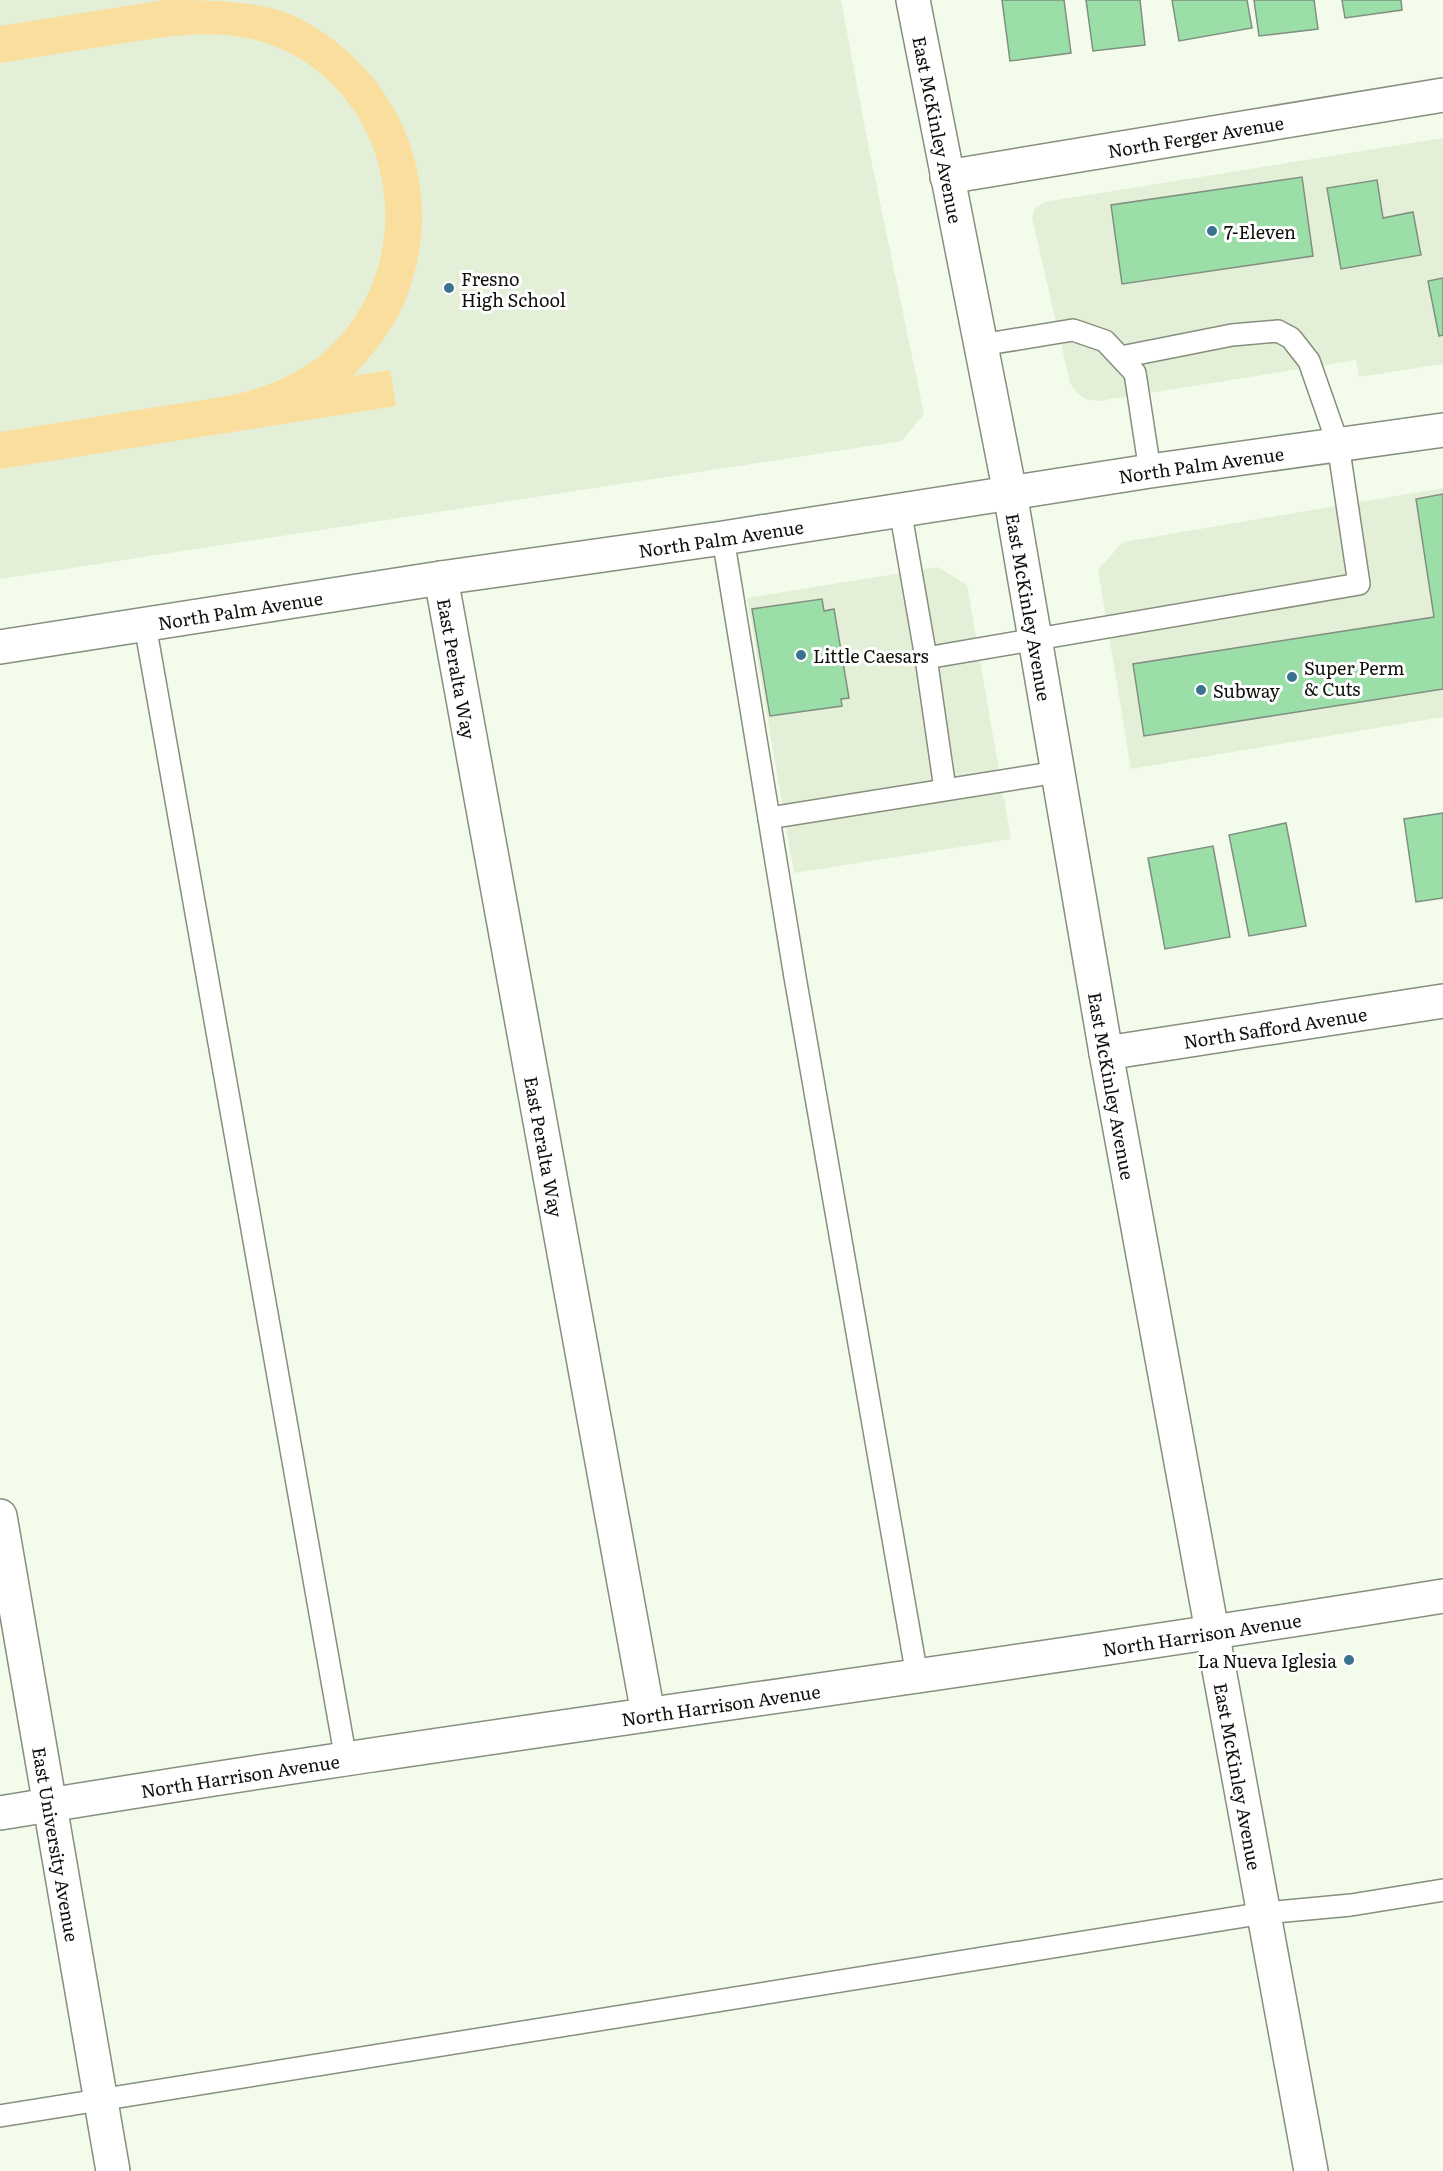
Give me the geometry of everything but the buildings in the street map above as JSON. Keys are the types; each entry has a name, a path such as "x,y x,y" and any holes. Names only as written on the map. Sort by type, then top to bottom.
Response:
{"street":[{"name":"East McKinley Avenue","path":"913,0 1010,493 1106,1053 1311,2171"},
{"name":"North Ferger Avenue","path":"947,177 1443,95"},
{"name":"North Palm Avenue","path":"0,647 1150,471 1443,430"},
{"name":"East Peralta Way","path":"441,578 648,1714"},
{"name":"North Safford Avenue","path":"1106,1053 1443,1001"},
{"name":"East University Avenue","path":"0,1516 113,2171"},
{"name":"North Harrison Avenue","path":"0,1813 648,1714 1212,1634 1443,1596"}],"lane":[{"path":"981,345 1073,330 1104,341 1135,373 1150,471"},
{"path":"926,658 1359,584 1338,444 1309,361 1291,338 1278,332 1232,335 1120,357"},
{"path":"900,509 926,658 945,789"},
{"path":"723,538 916,1676"},
{"path":"145,625 346,1760"},
{"path":"769,818 1058,772"},
{"path":"0,2116 1264,1913 1352,1905 1443,1890"}],"shaded area":[{"name":"Fresno High School","path":"0,0 841,0 869,149 924,414 902,441 0,579"},
{"path":"164,0 241,3 285,12 324,33 357,60 383,92 404,128 417,167 422,208 419,250 408,293 398,316 378,347 353,376 390,370 396,406 0,469 0,432 233,395 293,374 331,346 367,297 381,256 385,213 380,170 365,130 342,94 310,65 269,44 230,35 210,34 152,39 0,63 0,26"},
{"path":"1443,138 1443,364 1359,377 1356,360 1099,401 1085,399 1076,392 1070,383 1032,218 1035,208 1044,202"},
{"path":"1443,488 1443,717 1131,769 1098,570 1123,542"},
{"path":"938,567 967,585 1011,839 794,873 747,598"}],"place":[{"name":"7-Eleven","path":"1212,231"},
{"name":"Fresno High School","path":"449,288"},
{"name":"Little Caesars","path":"801,655"},
{"name":"Super Perm & Cuts","path":"1292,677"},
{"name":"Subway","path":"1201,690"},
{"name":"La Nueva Iglesia","path":"1349,1660"}]}
